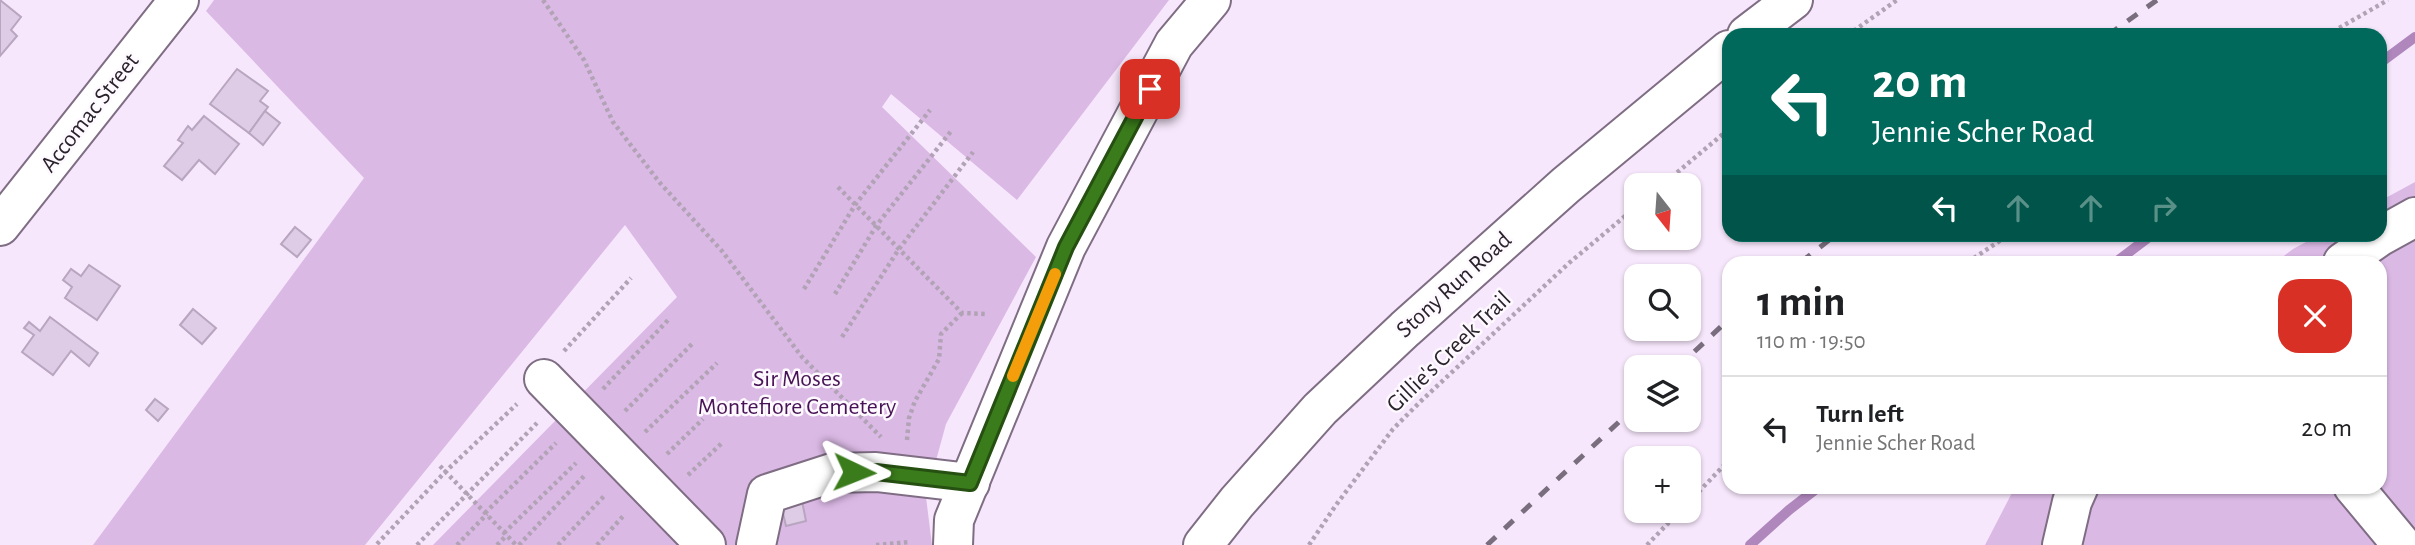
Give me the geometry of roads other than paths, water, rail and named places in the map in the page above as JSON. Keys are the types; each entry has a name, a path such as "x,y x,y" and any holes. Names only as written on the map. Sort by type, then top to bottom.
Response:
{"street":[{"name":"Accomac Street","path":"0,226 179,0"},
{"path":"962,537 970,483 1066,247 1174,44 1211,0"},
{"path":"1756,28 1793,0"},
{"name":"Stony Run Road","path":"1203,545 1237,502 1320,409 1405,328 1566,185 1722,56"},
{"path":"2387,233 2415,217"},
{"path":"2352,256 2372,242"},
{"path":"603,440 706,545"},
{"path":"756,545 767,494 832,473 876,472 970,483"},
{"path":"2062,545 2076,494"},
{"path":"2360,494 2402,545"}],"waterway":[{"path":"2387,58 2415,37"},
{"path":"2124,256 2142,242"},
{"path":"1750,545 1810,494"}],"railway":[{"path":"2118,28 2157,0"},
{"path":"1809,256 1827,242"},
{"path":"1691,355 1722,326"},
{"path":"1487,545 1624,417"}],"park label":[{"name":"Sir Moses Montefiore Cemetery","path":"797,393"}]}
